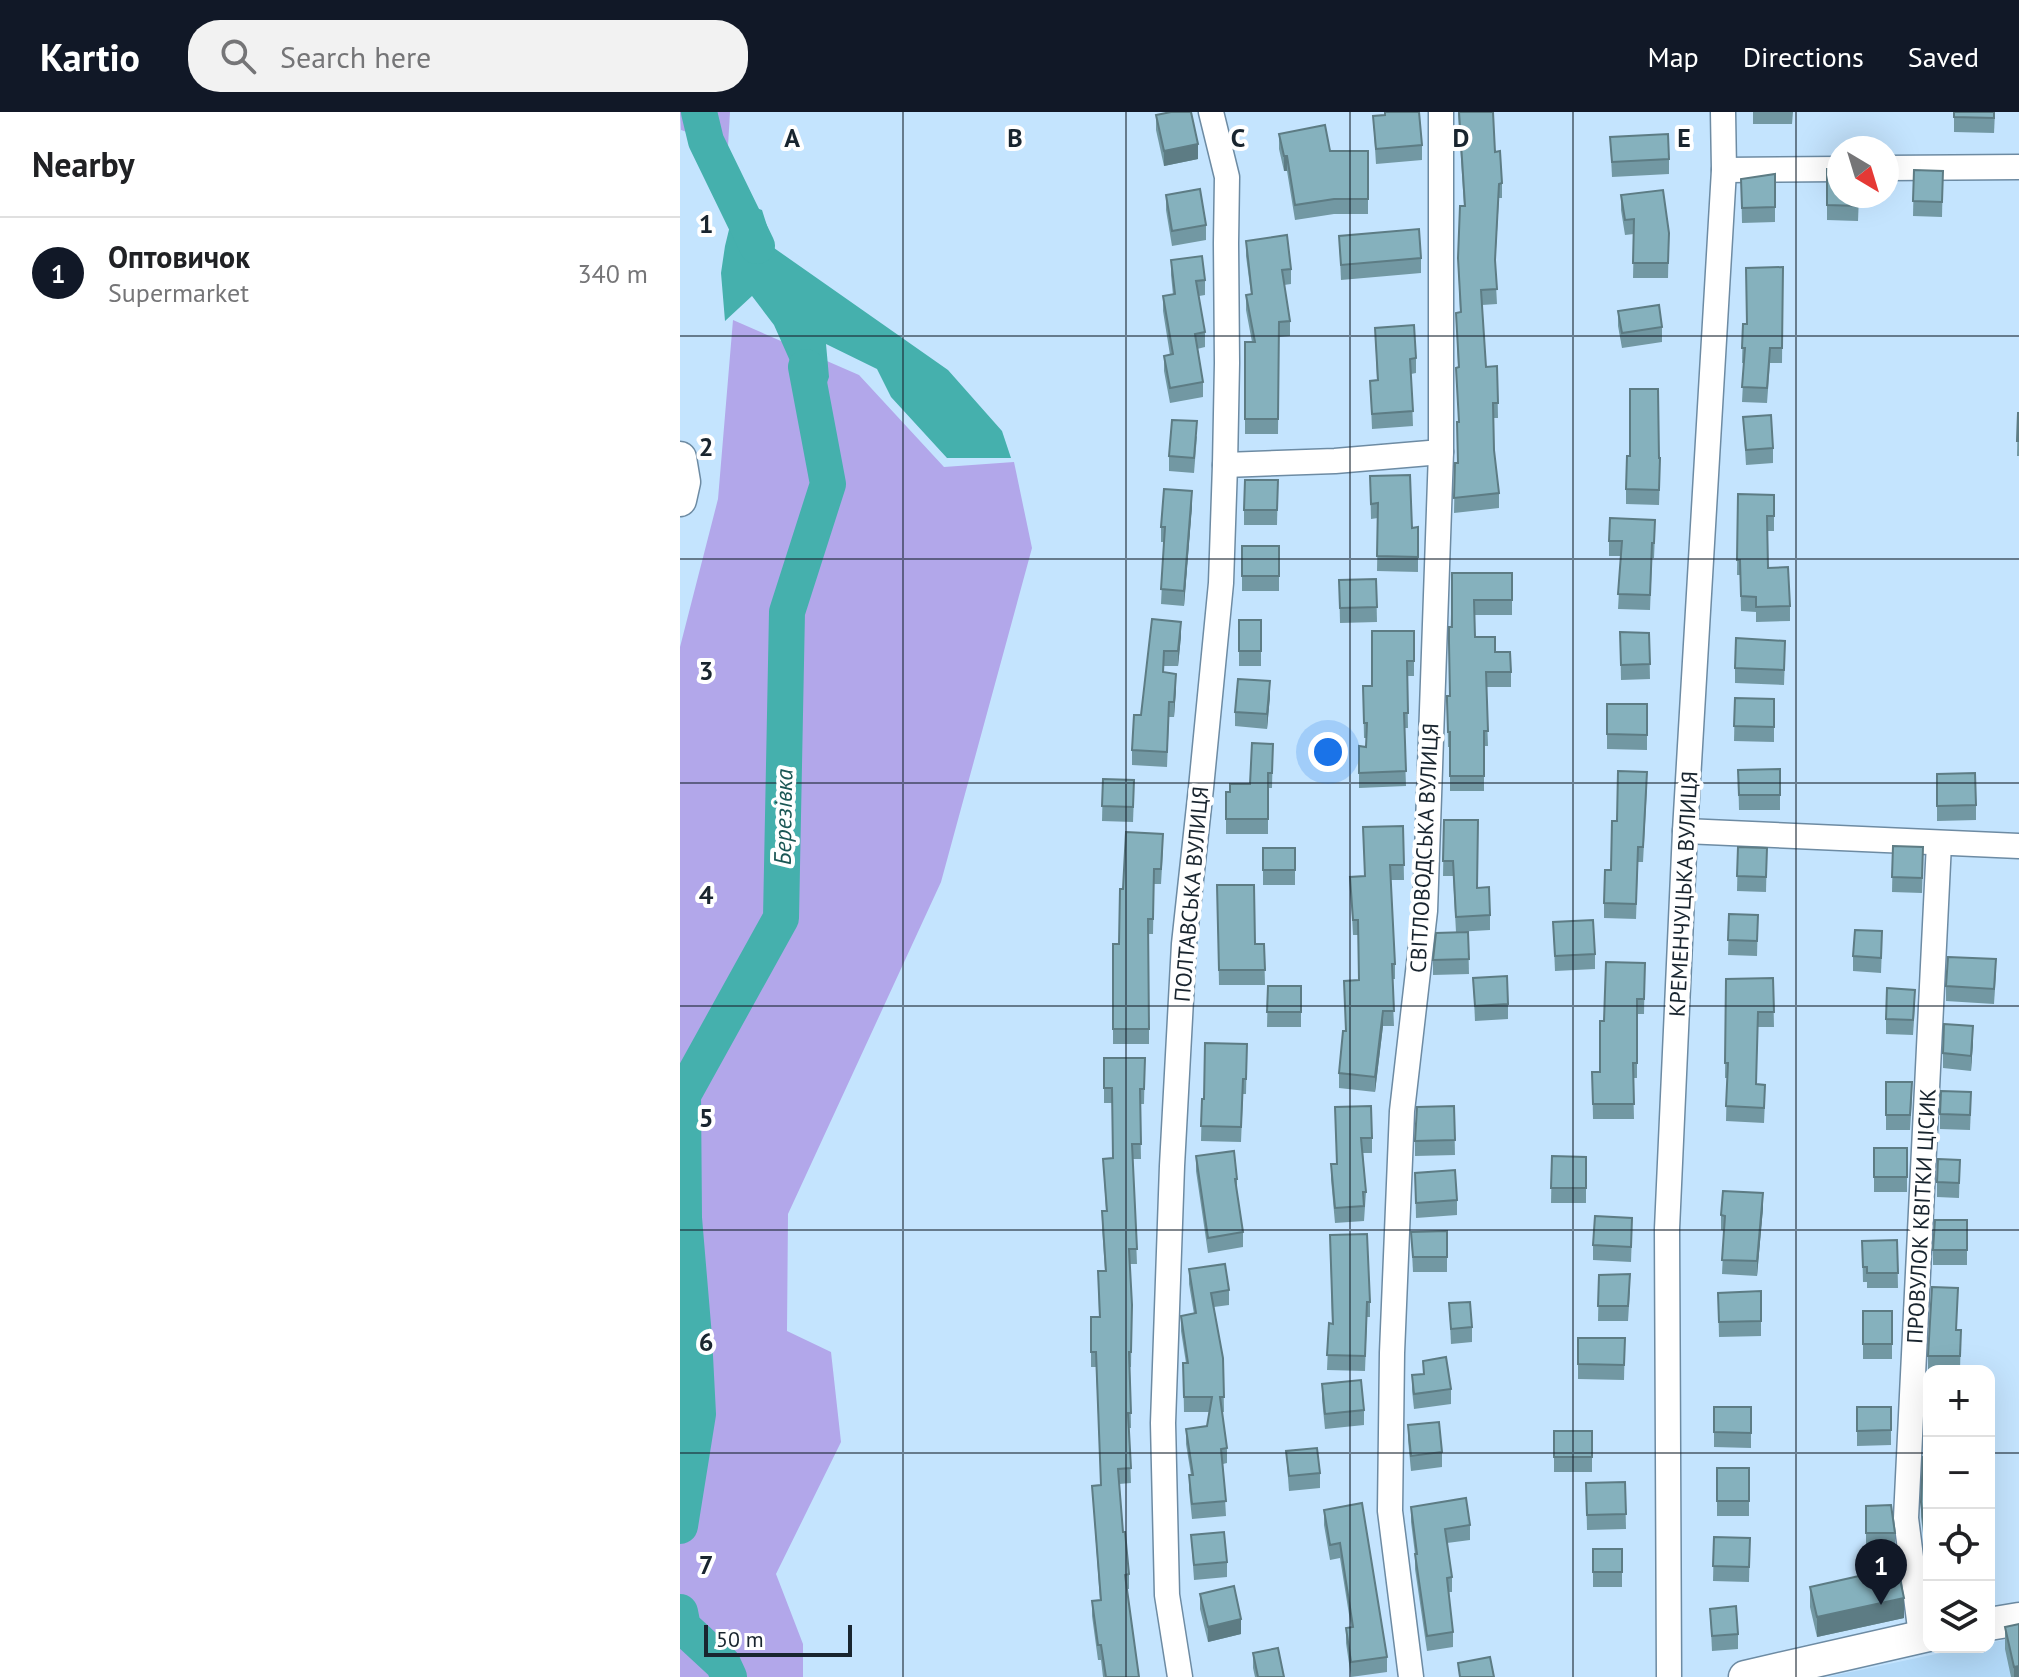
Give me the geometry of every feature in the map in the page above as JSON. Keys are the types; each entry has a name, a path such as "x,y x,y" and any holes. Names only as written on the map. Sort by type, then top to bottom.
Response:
{"street":[{"name":"ПОЛТАВСЬКА ВУЛИЦЯ","path":"1180,1677 1167,1595 1163,1439 1170,1212 1184,944 1221,583 1227,363 1227,177 1211,112"},
{"name":"СВІТЛОВОДСЬКА ВУЛИЦЯ","path":"1411,1677 1390,1511 1392,1353 1402,1111 1425,911 1441,452 1441,112"},
{"name":"КРЕМЕНЧУЦЬКА ВУЛИЦЯ","path":"1669,1677 1667,1229 1685,831 1724,170 1723,112"},
{"path":"1899,168 2019,167"},
{"path":"1724,170 1827,169"},
{"path":"1225,465 1335,461 1441,452"},
{"path":"680,458 684,482 680,500"},
{"path":"1685,831 2019,846"},
{"name":"ПРОВУЛОК КВІТКИ ЦІСИК","path":"1923,1623 1906,1518 1939,843"},
{"path":"1995,1623 2019,1619"},
{"path":"1745,1677 1923,1635"}],"shaded area":[{"path":"680,112 730,112 728,146 681,130"},
{"path":"736,201 762,210 774,248 948,370 1002,431 1011,458 947,458 891,397 877,369 826,344 829,377 815,417 774,325 752,296 725,321 721,273"},
{"path":"733,320 859,375 944,467 1014,462 1032,548 941,882 788,1214 787,1331 831,1352 841,1442 776,1574 803,1644 803,1677 680,1677 680,647 718,499"},
{"path":"2019,1637 2019,1677 1827,1677 1941,1653 1995,1653 1995,1642"}],"building":[{"path":"1191,112 1198,144 1164,151 1156,115"},
{"path":"1385,112 1419,112 1422,145 1376,149 1373,116 1385,115"},
{"path":"1459,112 1493,112 1495,152 1500,151 1502,183 1499,184 1495,260 1497,289 1481,290 1486,367 1497,366 1498,403 1493,403 1499,493 1454,498 1459,422 1456,313 1461,312 1458,258 1460,206 1465,206"},
{"path":"1954,112 1994,112 1994,118 1954,117"},
{"path":"1325,125 1330,151 1368,151 1368,199 1334,199 1295,205 1287,156 1284,156 1279,134"},
{"path":"1668,134 1669,159 1612,162 1610,137"},
{"path":"1914,170 1943,171 1942,202 1913,201"},
{"path":"1775,174 1775,207 1742,208 1741,179"},
{"path":"1200,189 1206,225 1172,231 1166,195"},
{"path":"1663,190 1669,233 1668,263 1633,263 1634,219 1625,220 1621,195"},
{"path":"1419,229 1421,258 1341,265 1339,236"},
{"path":"1287,235 1291,269 1282,270 1290,321 1279,322 1278,419 1245,419 1245,342 1255,342 1246,295 1252,294 1246,241"},
{"path":"1202,256 1205,280 1196,281 1205,332 1195,334 1203,382 1170,388 1164,356 1173,354 1163,296 1175,294 1171,260"},
{"path":"1783,267 1782,348 1770,348 1767,388 1742,387 1743,324 1747,324 1746,268"},
{"path":"1659,305 1662,327 1622,333 1618,311"},
{"path":"1414,325 1416,358 1410,359 1413,411 1372,414 1370,381 1378,380 1375,328"},
{"path":"1630,389 1658,389 1659,490 1626,489 1627,456 1630,456"},
{"path":"2018,413 2019,441 2017,441"},
{"path":"1771,415 1773,448 1746,450 1743,417"},
{"path":"1172,420 1197,421 1194,458 1169,456"},
{"path":"1410,475 1412,528 1418,527 1418,557 1377,556 1378,503 1371,504 1370,476"},
{"path":"1245,480 1278,480 1277,510 1244,510"},
{"path":"1164,489 1192,491 1184,591 1161,589"},
{"path":"1738,494 1774,495 1774,516 1767,516 1768,568 1788,567 1790,606 1756,607 1756,597 1741,596 1740,560 1737,560"},
{"path":"1610,518 1655,520 1650,595 1618,594 1622,541 1609,541"},
{"path":"1242,546 1279,546 1279,576 1242,576"},
{"path":"1452,573 1512,573 1512,600 1474,600 1475,637 1495,637 1495,652 1510,652 1511,672 1486,672 1488,731 1484,731 1484,776 1450,776 1447,696 1450,696"},
{"path":"1376,579 1377,607 1340,608 1339,580"},
{"path":"1152,619 1181,622 1178,651 1164,651 1163,672 1176,674 1174,702 1169,702 1167,752 1132,750 1134,715 1141,715"},
{"path":"1239,620 1261,620 1261,651 1239,651"},
{"path":"1372,631 1414,631 1414,661 1407,661 1408,713 1404,713 1406,771 1359,773 1359,746 1366,747 1363,686 1372,686"},
{"path":"1620,632 1649,633 1650,664 1621,665"},
{"path":"1736,638 1785,641 1784,670 1735,668"},
{"path":"1238,679 1270,681 1267,714 1235,712"},
{"path":"1735,698 1774,699 1774,727 1734,726"},
{"path":"1607,704 1647,704 1647,735 1607,734"},
{"path":"1252,743 1273,744 1272,773 1268,773 1268,819 1226,819 1226,792 1230,792 1230,784 1250,784"},
{"path":"1780,769 1780,795 1739,795 1738,770"},
{"path":"1618,771 1647,772 1643,847 1638,847 1636,904 1604,903 1605,870 1611,870 1612,821 1617,821"},
{"path":"1975,773 1976,805 1937,806 1937,774"},
{"path":"1103,779 1134,780 1133,807 1102,806"},
{"path":"1444,820 1478,820 1477,888 1489,887 1490,915 1456,917 1453,861 1443,861"},
{"path":"1403,826 1404,865 1390,865 1394,1011 1383,1011 1375,1077 1339,1073 1343,1031 1346,1031 1344,981 1359,980 1358,920 1353,920 1350,877 1365,876 1363,827"},
{"path":"1126,832 1163,834 1161,869 1154,869 1153,919 1148,919 1149,1029 1113,1029 1113,944 1119,944 1120,889 1123,889"},
{"path":"1893,846 1923,847 1922,878 1892,877"},
{"path":"1738,847 1767,848 1766,877 1737,876"},
{"path":"1263,848 1295,848 1295,870 1263,870"},
{"path":"1217,885 1254,885 1255,944 1264,944 1265,970 1219,970"},
{"path":"1729,914 1758,915 1757,941 1728,940"},
{"path":"1593,920 1595,954 1555,956 1553,922"},
{"path":"1855,930 1882,931 1881,958 1853,956"},
{"path":"1468,932 1469,959 1433,960 1436,933"},
{"path":"1948,957 1996,959 1994,989 1946,986"},
{"path":"1606,962 1645,963 1644,999 1637,999 1634,1104 1593,1104 1592,1072 1600,1072 1600,1021 1604,1021"},
{"path":"1507,976 1508,1004 1475,1006 1473,978"},
{"path":"1773,978 1774,1012 1758,1012 1756,1084 1765,1085 1764,1108 1726,1106 1726,979"},
{"path":"1268,986 1301,986 1301,1012 1267,1012"},
{"path":"1887,988 1915,990 1913,1020 1886,1019"},
{"path":"1944,1024 1973,1026 1971,1056 1943,1053"},
{"path":"1205,1043 1247,1044 1241,1127 1201,1126"},
{"path":"1104,1058 1145,1058 1144,1089 1140,1089 1141,1144 1132,1144 1137,1249 1129,1249 1132,1305 1129,1352 1131,1413 1128,1413 1131,1468 1118,1469 1129,1574 1125,1575 1139,1677 1106,1677 1092,1601 1101,1600 1092,1486 1101,1485 1096,1352 1091,1352 1091,1317 1100,1317 1098,1271 1106,1271 1102,1211 1107,1211 1103,1159 1113,1158 1112,1088 1104,1088"},
{"path":"1886,1082 1912,1082 1910,1115 1886,1115"},
{"path":"1941,1091 1971,1092 1970,1115 1940,1114"},
{"path":"1371,1106 1372,1138 1361,1138 1366,1192 1363,1192 1364,1206 1335,1208 1331,1164 1337,1164 1335,1107"},
{"path":"1454,1106 1455,1140 1415,1141 1417,1107"},
{"path":"1874,1148 1907,1148 1907,1177 1874,1177"},
{"path":"1234,1151 1243,1232 1208,1238 1196,1156"},
{"path":"1552,1156 1586,1157 1586,1188 1551,1188"},
{"path":"1938,1159 1960,1160 1959,1183 1937,1182"},
{"path":"1455,1170 1457,1200 1416,1203 1415,1173"},
{"path":"1723,1191 1763,1193 1757,1261 1722,1260"},
{"path":"1595,1216 1632,1218 1631,1247 1593,1245"},
{"path":"1935,1220 1967,1220 1967,1250 1933,1250"},
{"path":"1447,1231 1447,1257 1413,1257 1411,1232"},
{"path":"1367,1234 1370,1302 1367,1302 1365,1356 1327,1355 1329,1323 1333,1324 1330,1235"},
{"path":"1897,1240 1898,1273 1867,1273 1867,1267 1863,1267 1862,1241"},
{"path":"1225,1264 1229,1290 1211,1293 1223,1358 1224,1397 1220,1397 1227,1448 1221,1449 1226,1501 1192,1504 1189,1475 1193,1475 1186,1429 1207,1426 1212,1397 1184,1397 1183,1363 1188,1363 1181,1316 1196,1313 1189,1269"},
{"path":"1630,1274 1628,1306 1598,1306 1599,1275"},
{"path":"1932,1287 1958,1288 1956,1330 1961,1330 1960,1356 1928,1356"},
{"path":"1761,1291 1761,1321 1719,1322 1718,1293"},
{"path":"1470,1302 1472,1327 1451,1329 1449,1303"},
{"path":"1863,1311 1892,1311 1892,1344 1863,1344"},
{"path":"1578,1338 1625,1338 1624,1365 1578,1364"},
{"path":"1446,1357 1451,1389 1414,1394 1412,1375 1424,1374 1423,1361"},
{"path":"1361,1380 1364,1410 1325,1414 1322,1384"},
{"path":"1714,1407 1751,1407 1751,1433 1714,1432"},
{"path":"1857,1407 1891,1407 1891,1430 1857,1431"},
{"path":"1439,1422 1442,1452 1411,1456 1408,1425"},
{"path":"1554,1431 1592,1431 1592,1457 1554,1457"},
{"path":"1317,1448 1320,1473 1289,1476 1286,1451"},
{"path":"1923,1457 1923,1518 1921,1502"},
{"path":"1717,1468 1749,1468 1749,1501 1717,1501"},
{"path":"1625,1482 1626,1514 1587,1515 1586,1483"},
{"path":"1466,1498 1470,1525 1445,1529 1452,1577 1447,1578 1453,1632 1427,1636 1411,1507"},
{"path":"1362,1503 1387,1657 1351,1662 1346,1628 1353,1627 1340,1543 1330,1545 1324,1510"},
{"path":"1891,1505 1895,1533 1866,1533 1866,1506"},
{"path":"1224,1532 1227,1562 1194,1565 1191,1535"},
{"path":"1714,1537 1750,1538 1749,1567 1713,1566"},
{"path":"1593,1549 1622,1549 1622,1572 1593,1572"},
{"path":"1897,1565 1904,1598 1817,1617 1810,1587"},
{"path":"1234,1586 1241,1619 1208,1627 1200,1594"},
{"path":"1736,1606 1738,1634 1712,1636 1710,1609"},
{"path":"2019,1624 2019,1666 2014,1667 2005,1627"},
{"path":"1278,1648 1284,1677 1258,1677 1253,1653"},
{"path":"1490,1657 1494,1677 1460,1677 1458,1663"}],"waterway":[{"name":"Березівка","path":"699,112 706,141 757,246"},
{"name":"Березівка","path":"680,1526 698,1414 684,1218 683,1095 781,918 787,612 828,484 806,367"},
{"name":"Березівка","path":"680,1612 683,1627 723,1664 729,1677"}],"place":[{"name":"Оптовичок","path":"1881,1605"}]}
